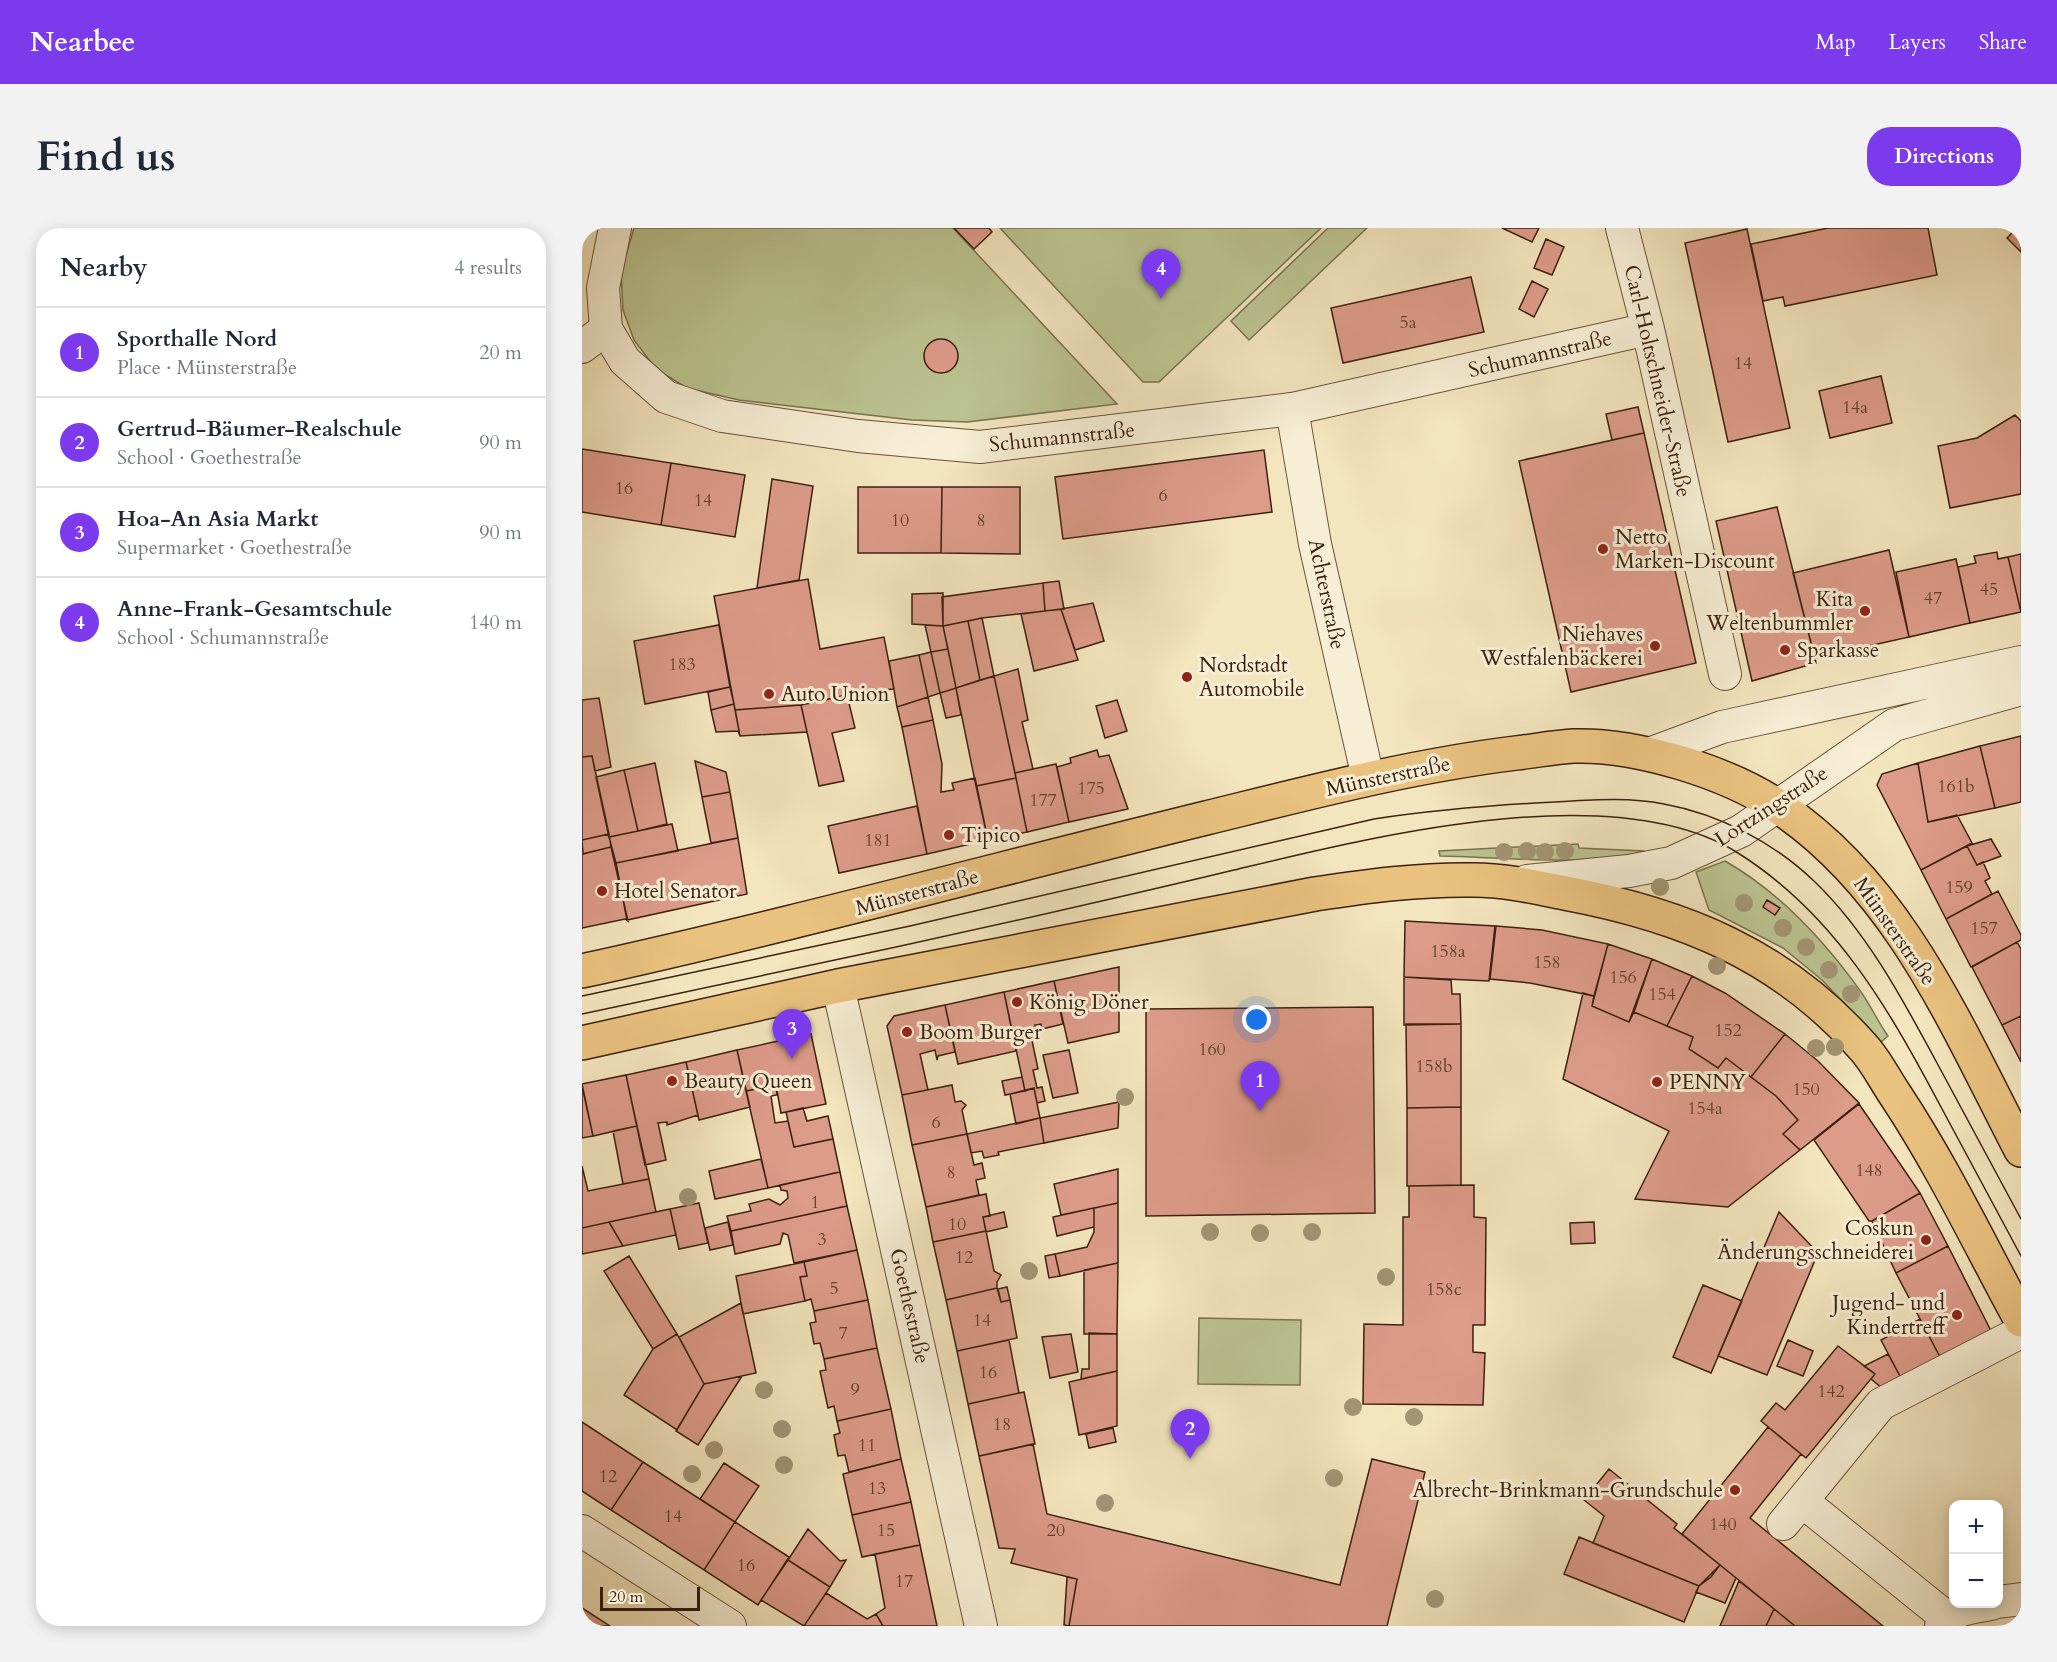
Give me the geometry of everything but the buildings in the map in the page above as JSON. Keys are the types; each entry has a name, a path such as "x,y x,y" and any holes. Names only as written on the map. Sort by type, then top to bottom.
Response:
{"main road":[{"name":"Münsterstraße","path":"582,971 856,908 1368,778 1482,757 1576,746 1649,754 1692,765 1778,806 1838,854 1883,906 1940,996 2021,1150"},
{"path":"582,1043 838,986 1325,892 1392,882 1474,880 1508,882 1592,898 1697,928 1768,965 1813,998 1864,1048 1925,1140 2021,1320"}],"street":[{"name":"Schumannstraße","path":"615,228 603,288 606,329 625,362 666,397 722,416 858,436 980,447 1292,409 1648,329"},
{"name":"Carl-Holtschneider-Straße","path":"1622,228 1648,329 1725,674"},
{"path":"582,347 606,329"},
{"name":"Achterstraße","path":"1292,409 1315,544 1368,778"},
{"path":"1649,754 1722,727 2021,662"},
{"name":"Lortzingstraße","path":"1508,882 1629,871 1671,863 1720,843 1778,806 1894,725 2021,689"},
{"name":"Goethestraße","path":"838,986 981,1626"},
{"path":"1967,1608 1961,1609 1944,1622 1793,1513 1881,1404 2021,1332"},
{"path":"582,1531 730,1626"},
{"path":"2003,1601 2021,1599"}],"green space":[{"path":"634,228 953,228 1117,404 967,422 912,420 739,400 687,388 656,369 634,340 623,310 621,272"},
{"path":"1000,228 1321,228 1159,382 1143,382"},
{"path":"1328,228 1367,228 1249,340 1231,321"},
{"path":"1578,844 1579,848 1643,851 1629,856 1607,859 1547,860 1440,856 1439,851"},
{"path":"1725,861 1765,888 1816,936 1861,992 1888,1036 1881,1042 1822,980 1783,948 1709,910 1696,872"},
{"path":"1199,1318 1301,1320 1300,1385 1198,1384"}],"tram line":[{"path":"582,996 910,926 1374,819 1442,810 1532,803 1637,800 1664,804 1705,815 1745,832 1799,868 1834,902 1867,945 1897,991 2021,1219"},
{"path":"582,1014 979,929 1289,857 1420,830 1490,820 1559,816 1626,818 1686,830 1738,853 1772,877 1831,934 1856,966 1901,1035 2021,1256"}],"place":[{"name":"Anne-Frank-Gesamtschule","path":"1161,299"},
{"name":"Netto Marken-Discount","path":"1603,549"},
{"name":"Kita Weltenbummler","path":"1865,611"},
{"name":"Niehaves Westfalenbäckerei","path":"1655,646"},
{"name":"Sparkasse","path":"1785,650"},
{"name":"Nordstadt Automobile","path":"1187,677"},
{"name":"Auto Union","path":"769,694"},
{"name":"Tipico","path":"949,835"},
{"name":"Hotel Senator","path":"602,891"},
{"name":"König Döner","path":"1017,1002"},
{"name":"Boom Burger","path":"907,1032"},
{"name":"Hoa-An Asia Markt","path":"792,1059"},
{"name":"Beauty Queen","path":"672,1081"},
{"name":"PENNY","path":"1657,1082"},
{"name":"Sporthalle Nord","path":"1260,1111"},
{"name":"Coskun Änderungsschneiderei","path":"1926,1240"},
{"name":"Jugend- und Kindertreff","path":"1957,1315"},
{"name":"Gertrud-Bäumer-Realschule","path":"1190,1459"},
{"name":"Albrecht-Brinkmann-Grundschule","path":"1735,1490"}]}
